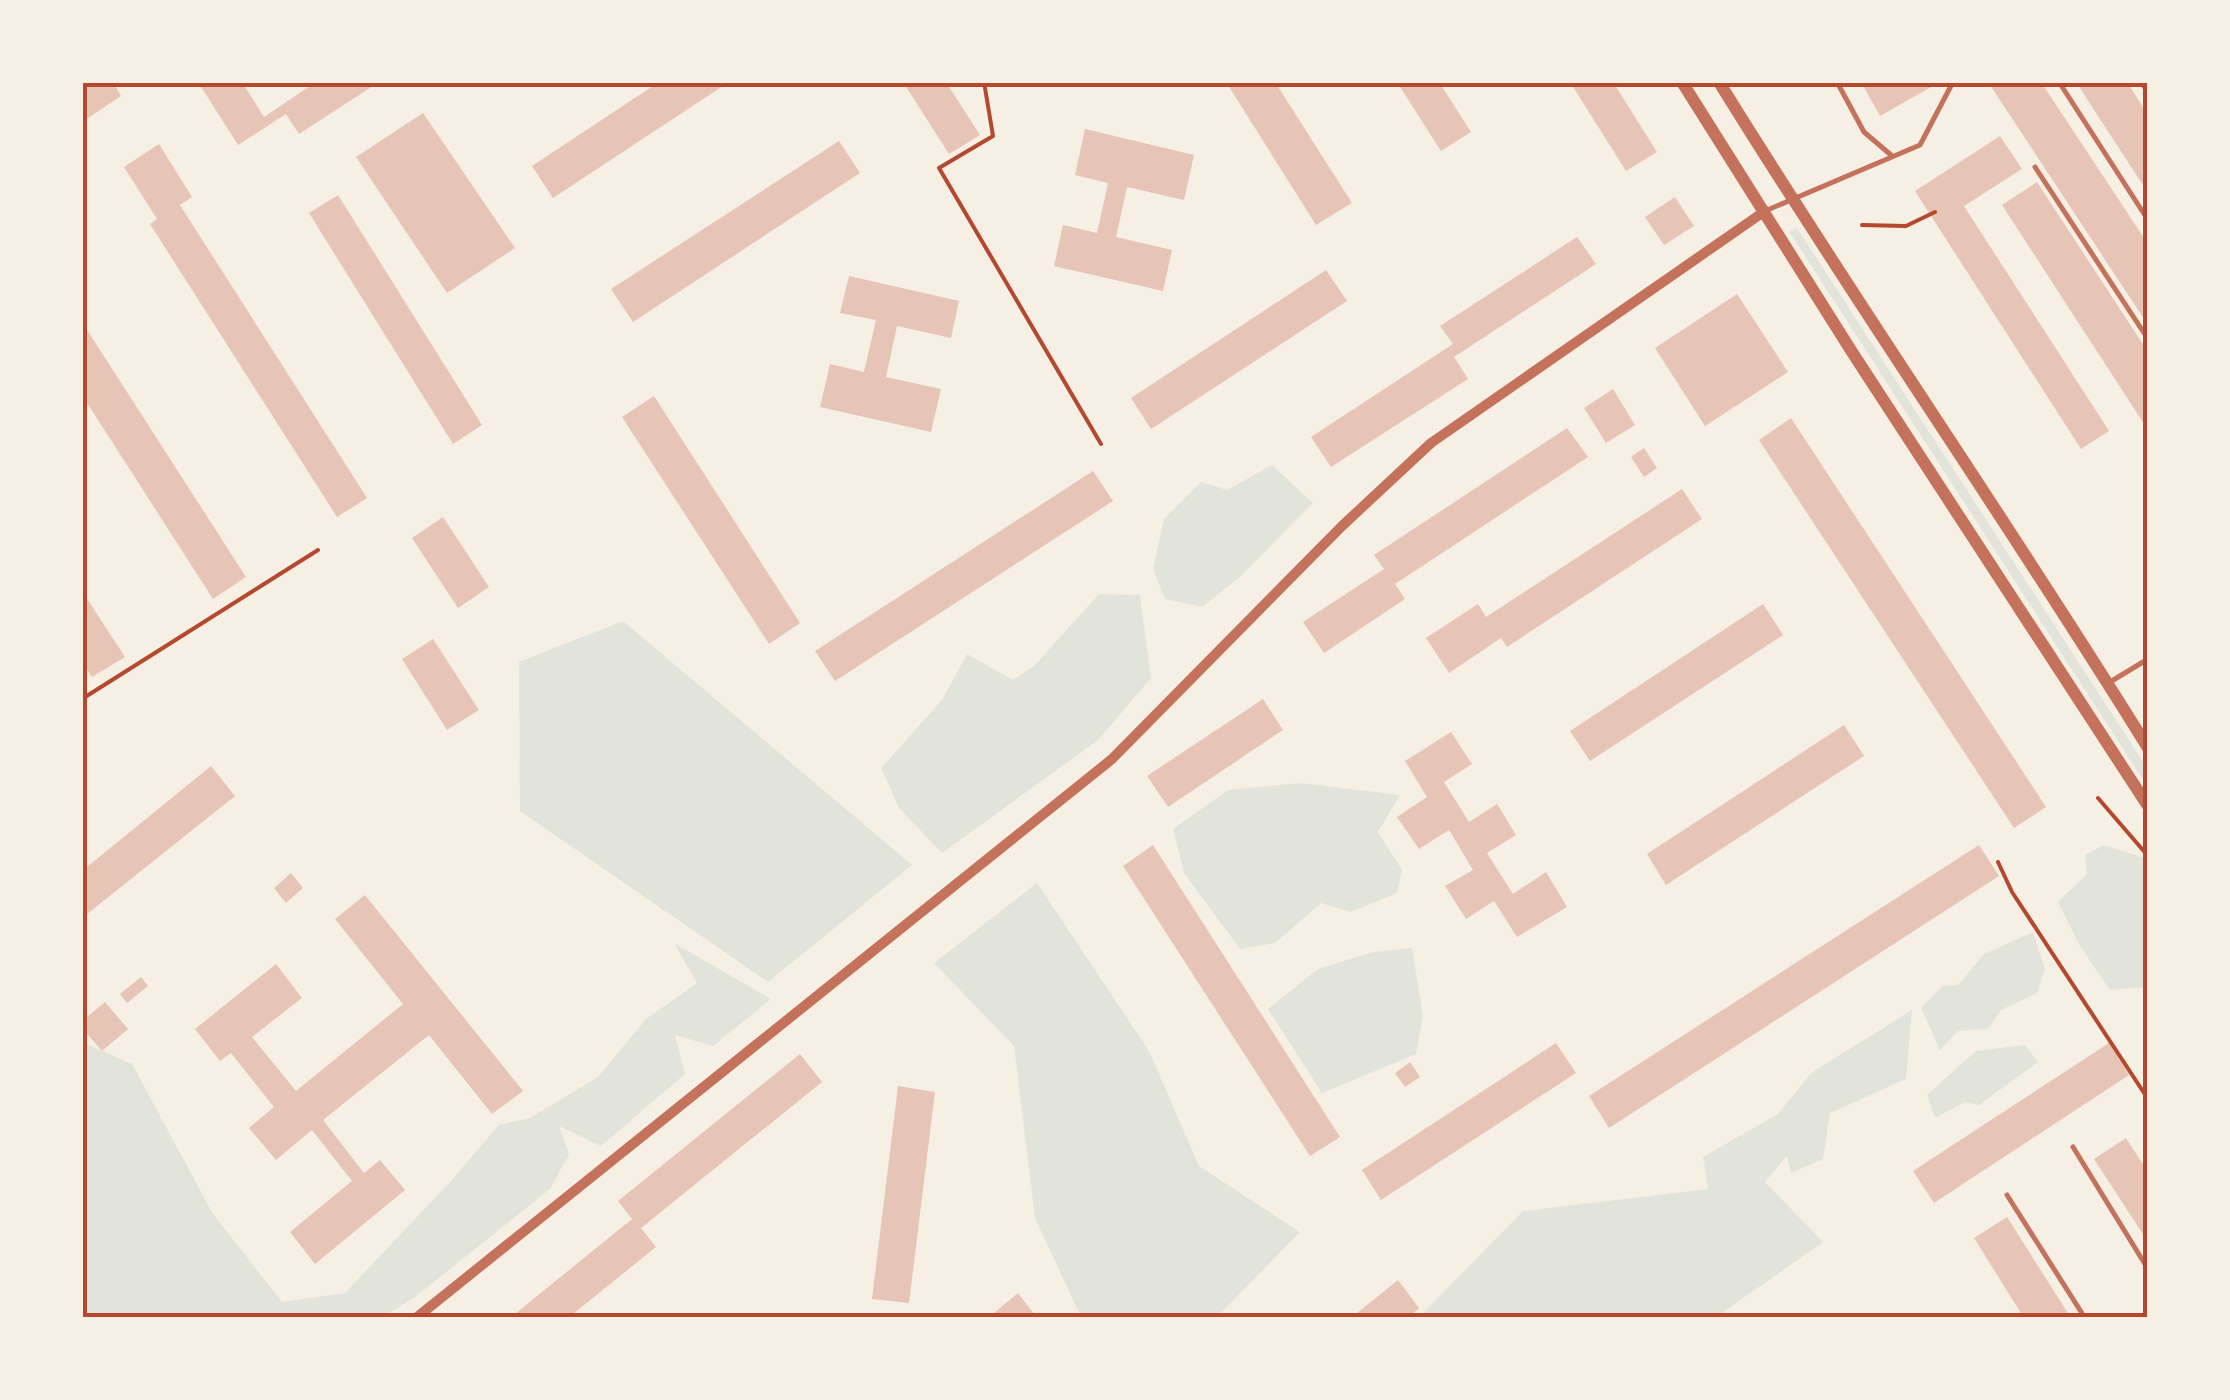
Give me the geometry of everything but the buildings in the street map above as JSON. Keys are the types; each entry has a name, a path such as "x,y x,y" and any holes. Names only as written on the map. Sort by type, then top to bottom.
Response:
{"street":[{"path":"1682,82 1852,352 2148,806"},
{"path":"1720,82 1884,342 2058,601 2148,748"},
{"path":"416,1318 1112,759 1342,526 1431,443 1765,212"}],"lane":[{"path":"1837,82 1864,132 1892,155"},
{"path":"1765,212 1920,144 1953,82"},
{"path":"2059,82 2148,220"},
{"path":"2142,82 2148,92"},
{"path":"2035,167 2148,339"},
{"path":"2108,684 2148,659"},
{"path":"2073,1147 2148,1269"},
{"path":"2006,1195 2085,1318"}],"path":[{"path":"984,82 993,136 939,168 1101,444"},
{"path":"1862,225 1906,226 1935,212"},
{"path":"82,699 318,550"},
{"path":"2098,798 2148,856"},
{"path":"1998,862 2012,892 2148,1099"}],"shaded area":[{"path":"1797,228 2147,768 2147,786 1789,231"},
{"path":"1272,465 1313,503 1242,575 1202,607 1165,599 1153,569 1164,519 1201,482 1227,490"},
{"path":"1099,594 1140,595 1151,678 1098,740 942,853 899,808 881,768 942,700 967,654 1013,680 1035,665"},
{"path":"623,621 912,865 768,982 520,811 519,662"},
{"path":"1301,783 1400,795 1378,832 1402,870 1397,893 1351,912 1321,903 1275,943 1240,949 1184,873 1173,829 1228,790"},
{"path":"2104,845 2147,859 2147,987 2110,990 2080,946 2058,902 2087,874 2085,855"},
{"path":"1037,883 1150,1053 1199,1166 1300,1232 1217,1317 1081,1317 1035,1218 1014,1046 934,963"},
{"path":"2033,932 2045,969 2037,993 2001,1010 1988,1029 1958,1031 1940,1050 1921,1008 1943,986 1958,985 1984,954"},
{"path":"674,943 771,999 713,1046 675,1035 685,1074 601,1146 559,1126 569,1154 550,1189 415,1297 383,1317 82,1315 82,1042 132,1064 213,1214 282,1302 345,1293 499,1125 530,1118 598,1077 646,1019 697,983"},
{"path":"1412,948 1423,1016 1416,1054 1322,1093 1268,1009 1318,969 1373,952"},
{"path":"1912,1010 1906,1079 1830,1113 1823,1159 1791,1173 1787,1156 1765,1182 1823,1242 1716,1317 1419,1317 1523,1211 1708,1189 1703,1157 1778,1114 1811,1073"},
{"path":"2025,1045 2038,1062 1979,1105 1965,1102 1935,1118 1927,1095 1976,1051"}]}
